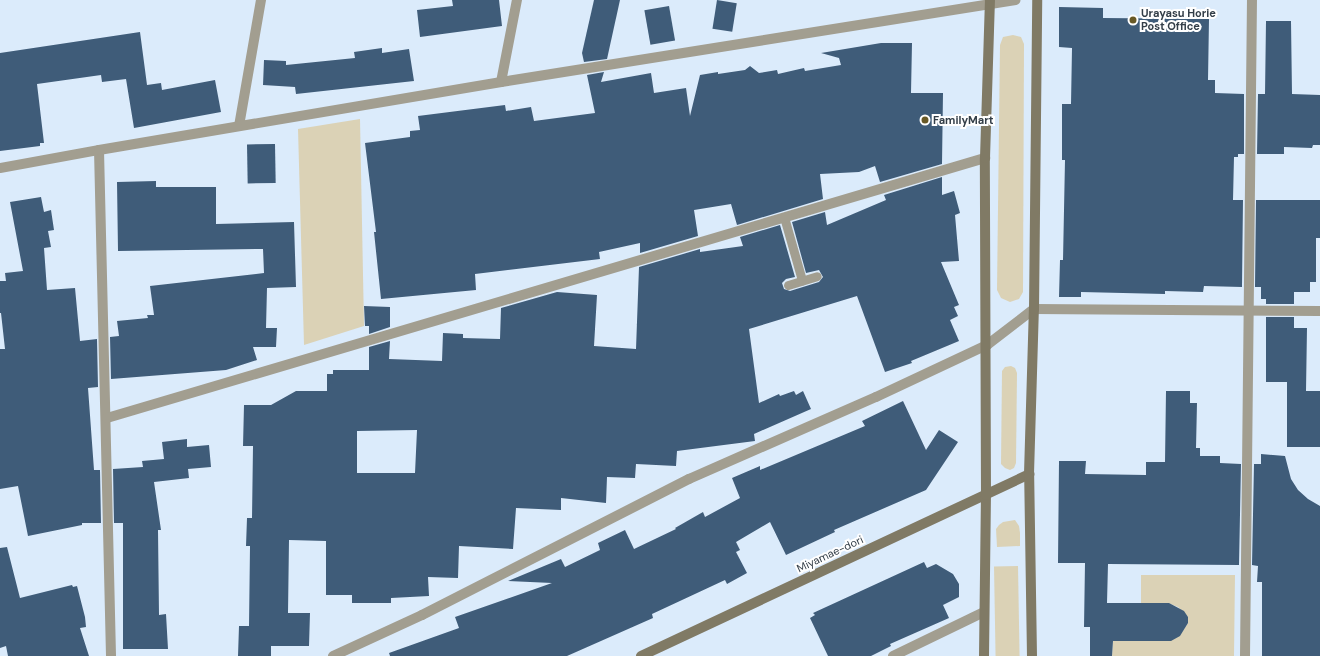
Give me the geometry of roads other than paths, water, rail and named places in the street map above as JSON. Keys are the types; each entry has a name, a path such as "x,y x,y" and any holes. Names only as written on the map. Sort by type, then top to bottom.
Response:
{"street":[{"path":"239,126 261,0"},
{"path":"501,82 517,0"},
{"path":"0,168 501,82 990,2 1016,0"},
{"path":"1032,656 1029,474 1034,309 1037,0"},
{"path":"1245,656 1252,0"},
{"path":"984,656 986,494 985,158 990,2"},
{"path":"100,150 111,656"},
{"path":"107,418 985,158"},
{"path":"333,656 422,615 689,479 876,397 986,345 1034,309 1320,311"},
{"name":"Miyamae-dori","path":"641,656 1029,474"},
{"path":"893,656 984,612"}],"lane":[{"path":"784,217 802,280"},
{"path":"788,285 817,276"}],"place":[{"name":"Urayasu Horie Post Office","path":"1133,20"},
{"name":"FamilyMart","path":"925,120"}]}
